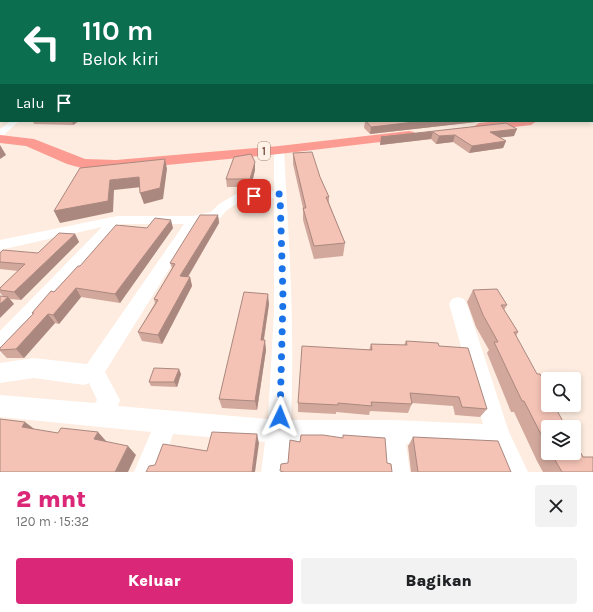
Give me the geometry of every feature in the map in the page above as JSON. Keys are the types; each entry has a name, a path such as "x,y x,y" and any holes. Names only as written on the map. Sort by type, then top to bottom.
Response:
{"highway":[{"path":"474,124 511,122"},
{"name":"1","path":"422,131 279,150 133,165 100,165 72,161 29,142 0,135 34,136 85,155 122,158 422,131"}],"street":[{"path":"0,135 14,122"},
{"path":"274,472 279,432 283,297 279,150"},
{"path":"3,246 117,220 192,220 215,215 223,207 240,198 280,194"},
{"path":"0,344 117,220"},
{"path":"0,373 34,368 84,375 94,372 192,220"},
{"path":"458,304 498,436 515,472"},
{"path":"94,372 109,400 101,415"},
{"path":"0,406 279,432 393,432 498,436"},
{"path":"147,472 166,422"},
{"path":"393,432 397,472"}],"building":[{"path":"367,122 414,122 371,127"},
{"path":"506,123 517,129 490,132 506,141 472,146 455,135 439,136 433,132 381,137"},
{"path":"312,152 320,177 329,197 326,197 345,243 314,246 303,208 306,208 293,153"},
{"path":"251,154 255,162 250,179 226,179 234,157"},
{"path":"165,159 160,188 140,193 139,177 110,180 108,201 54,211 80,168"},
{"path":"200,215 218,215 180,276 190,277 158,335 138,332 158,300 154,299 175,264 170,263"},
{"path":"155,218 171,220 115,294 76,288 53,315 48,314 16,349 0,350 0,348 34,313 32,313 51,291 54,292 78,266 80,266 116,225 147,228"},
{"path":"59,233 75,234 14,292 0,290 0,288 25,264 0,262 0,253 3,250 38,253"},
{"path":"497,289 507,305 501,305 518,332 514,332 537,374 540,374 541,376 541,412 558,412 562,420 541,420 541,434 524,401 522,401 494,342 498,342 483,315 473,290"},
{"path":"244,292 268,294 261,340 265,340 255,401 219,399"},
{"path":"0,296 8,297 0,304"},
{"path":"406,341 438,343 439,346 468,348 487,409 462,407 459,397 410,393 412,404 371,402 372,406 338,403 338,405 298,403 302,346 372,350 371,344 407,345"},
{"path":"154,368 179,369 174,382 149,382"},
{"path":"0,419 25,422 22,427 58,433 61,428 98,432 94,439 128,446 115,472 0,472"},
{"path":"212,432 257,434 252,472 146,472 149,466 155,465 163,444 207,451"},
{"path":"301,435 323,435 343,438 343,435 385,438 387,463 391,464 392,472 280,471 281,464 288,463 290,440 300,442"},
{"path":"413,437 498,441 511,472 418,472"},
{"path":"581,453 583,457 593,457 593,472 562,472 555,460 581,460"}],"route":[{"path":"254,196 280,194 283,297 280,417"}]}
